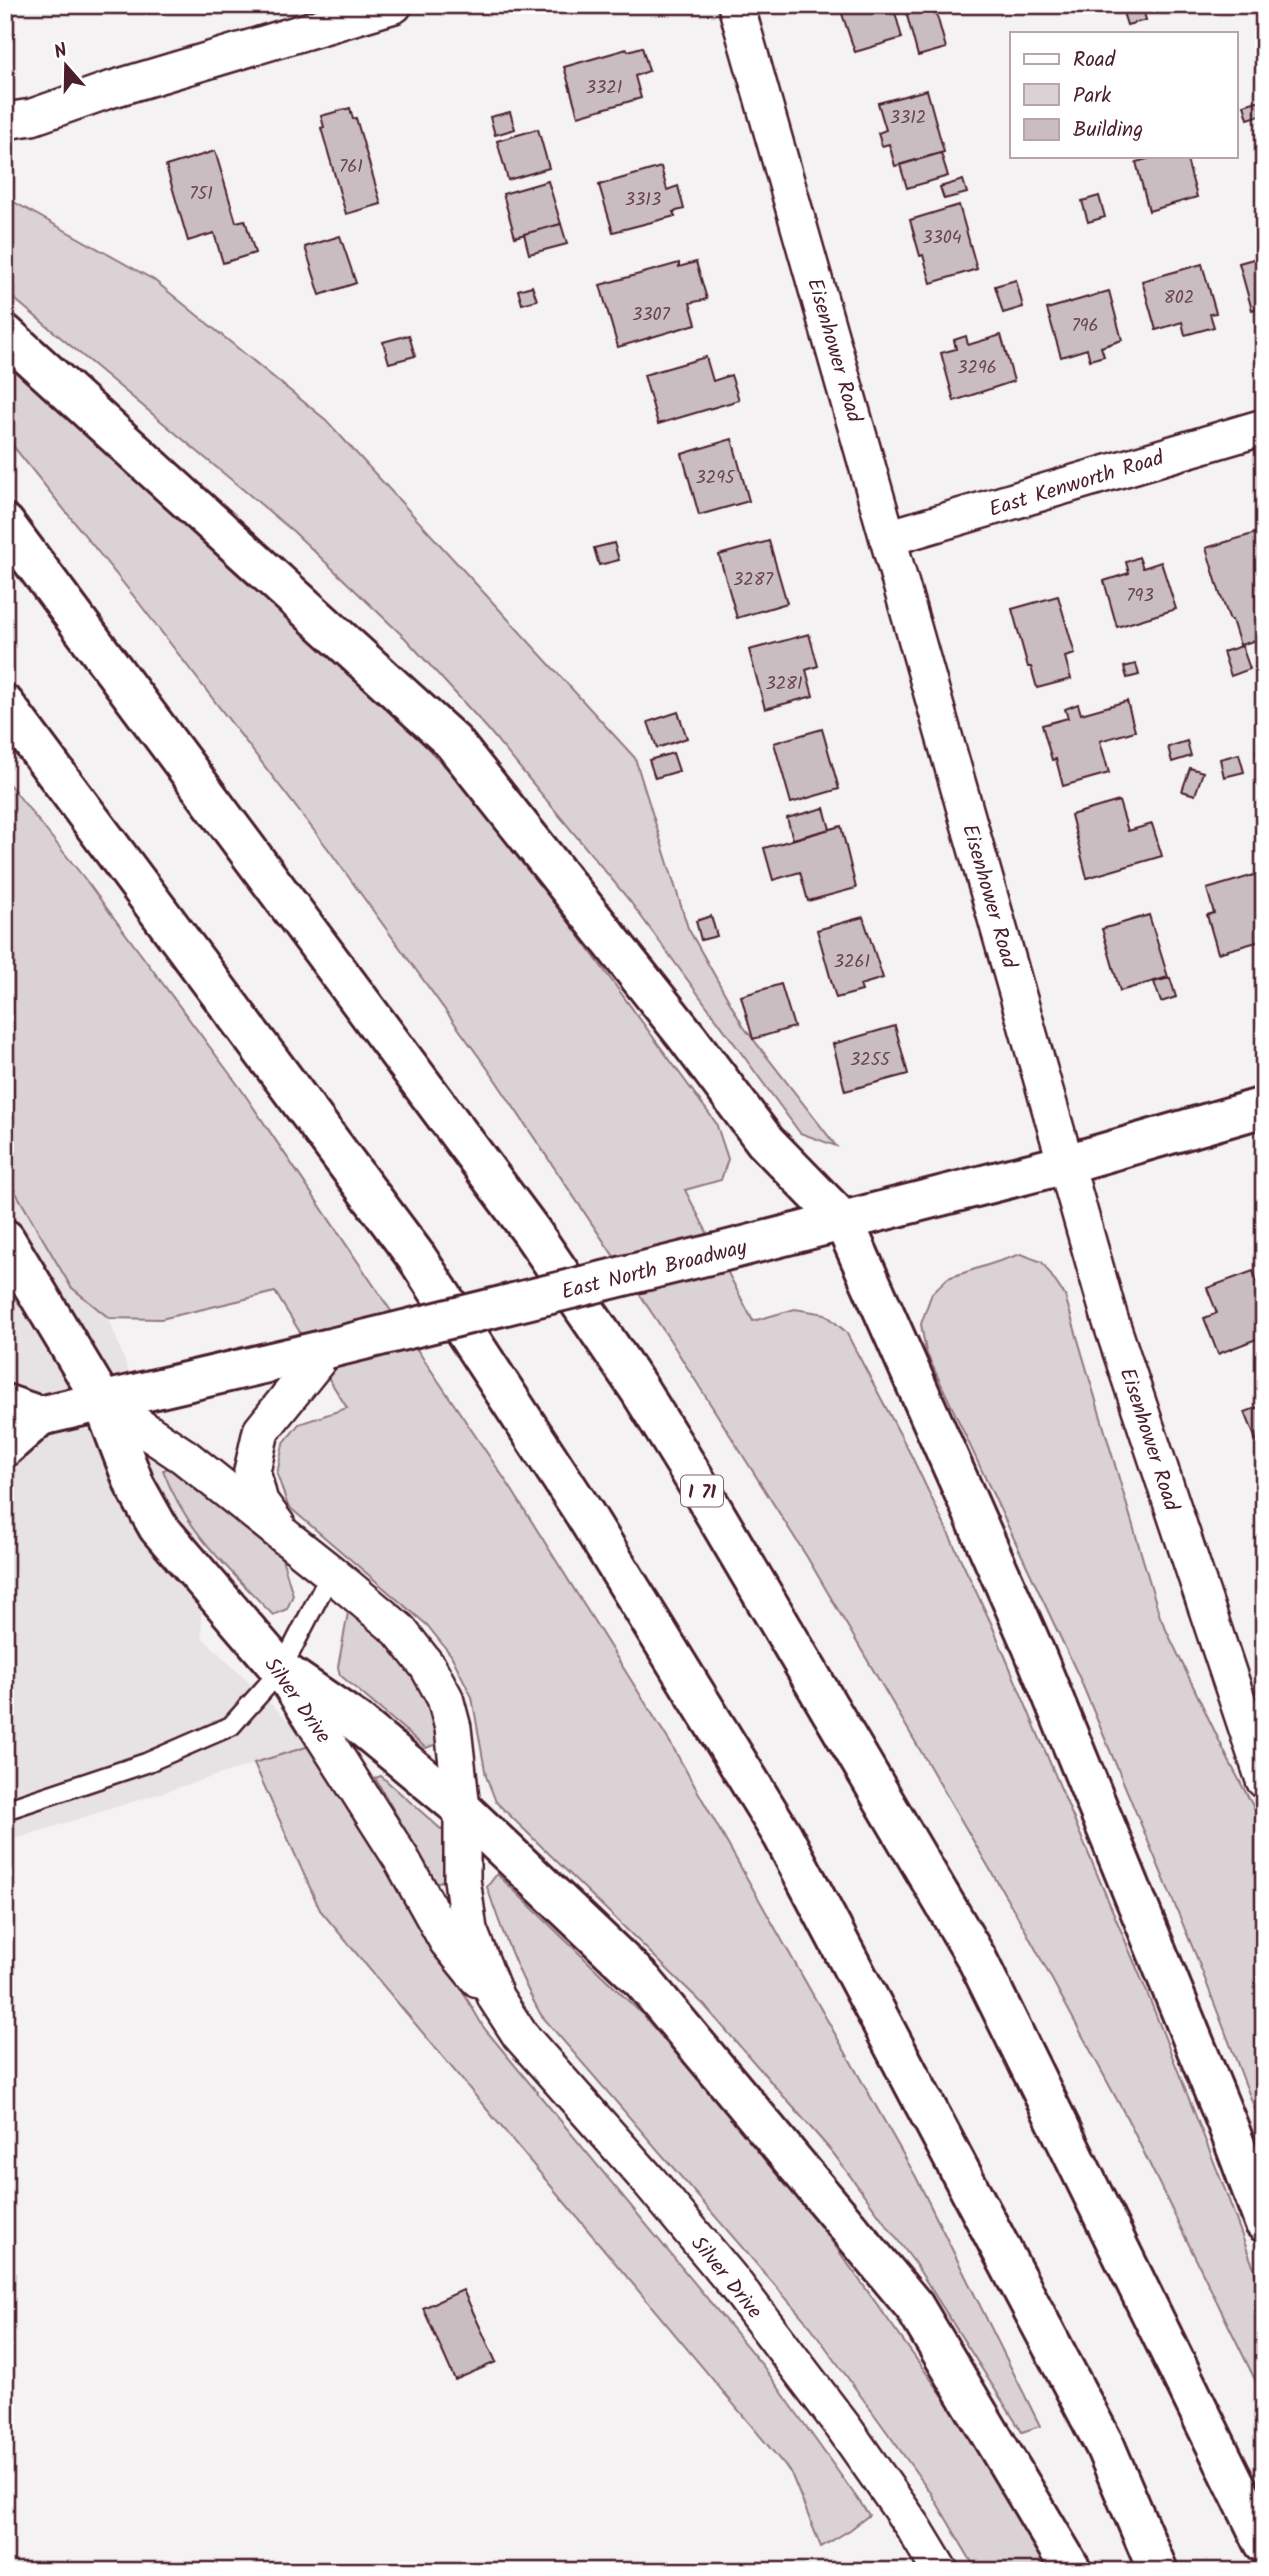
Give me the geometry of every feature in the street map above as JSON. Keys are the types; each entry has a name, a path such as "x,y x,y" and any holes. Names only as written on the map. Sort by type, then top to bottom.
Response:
{"main road":[{"path":"5,334 453,742 679,1026 765,1141 844,1222 916,1390 1032,1646 1228,2126 1264,2222"},
{"name":"I 71","path":"5,524 531,1231 639,1389 977,1959 1264,2543"},
{"path":"5,705 417,1258 591,1525 783,1836 1105,2446 1158,2571"},
{"name":"East North Broadway","path":"5,1447 23,1410 103,1402 327,1349 844,1222 1066,1164 1264,1107"},
{"name":"Silver Drive","path":"5,1239 103,1402 135,1486 158,1527 281,1670"},
{"path":"281,1670 356,1722 462,1809 643,1981 914,2306 1072,2571"}],"street":[{"path":"5,121 32,117 106,91 394,5"},
{"name":"Eisenhower Road","path":"736,5 1110,1319 1264,1780"},
{"name":"East Kenworth Road","path":"888,538 1264,427"},
{"name":"Silver Drive","path":"287,1540 260,1502 252,1471 261,1431 327,1349"},
{"name":"Silver Drive","path":"103,1402 185,1457 331,1573 399,1630 428,1667 445,1698 453,1728 462,1809 462,1879 469,1930 496,1998"},
{"name":"Silver Drive","path":"281,1670 402,1860 447,1941 464,1964 496,1998 520,2035 650,2182 734,2283 844,2428 914,2528 940,2571"}],"lane":[{"path":"5,1810 146,1763 231,1726 281,1670 331,1573"}],"shaded area":[{"path":"5,1174 71,1287 109,1318 173,1496 198,1536 202,1637 313,1745 5,1842"}],"green space":[{"path":"5,197 154,280 326,420 635,758 688,928 743,1026 836,1146 800,1133 629,900 487,728 406,639 294,532 5,291"},
{"path":"5,363 103,446 344,661 459,781 563,914 716,1123 728,1159 721,1180 685,1190 753,1321 795,1309 825,1314 846,1332 912,1457 991,1623 1146,1990 1227,2195 1264,2296 1264,2398 1128,2120 1022,1924 807,1557 670,1340 490,1072 329,850 136,599 5,436"},
{"path":"5,779 85,879 241,1089 512,1490 671,1744 916,2177 1040,2426 1022,2432 914,2262 833,2153 704,2005 496,1802 486,1776 472,1697 451,1655 427,1625 288,1506 277,1474 283,1444 299,1424 347,1408 275,1292 161,1319 109,1318 71,1287 5,1174"},
{"path":"1021,1254 1042,1262 1065,1296 1160,1617 1264,1827 1264,2133 1195,1953 1080,1679 926,1352 921,1324 932,1293 948,1278"},
{"path":"180,1464 281,1555 293,1595 287,1609 273,1615 196,1531 163,1470"},
{"path":"349,1607 401,1649 427,1702 439,1743 426,1748 340,1675 338,1667"},
{"path":"313,1745 347,1793 484,2028 763,2366 869,2515 850,2530 821,2547 791,2473 320,1910 254,1763"},
{"path":"381,1776 443,1831 447,1879 436,1883 375,1778"},
{"path":"497,1874 643,2015 802,2200 945,2399 1051,2571 977,2571 931,2493 811,2327 541,2015 511,1952 487,1887"}],"building":[{"path":"839,5 893,5 902,38 855,52"},
{"path":"934,5 946,48 918,56 906,12"},
{"path":"1142,5 1146,20 1127,25 1122,9"},
{"path":"642,47 649,71 635,76 641,98 578,116 564,67"},
{"path":"927,90 944,152 895,166 889,144 882,146 878,133 886,130 878,103"},
{"path":"1264,99 1264,114 1248,119 1244,105"},
{"path":"350,108 353,119 356,118 381,204 346,214 321,128 324,127 321,116"},
{"path":"510,112 515,129 495,135 490,117"},
{"path":"538,129 549,168 508,180 497,141"},
{"path":"215,151 236,222 245,220 255,253 223,263 214,233 188,241 166,166"},
{"path":"941,153 948,176 907,188 900,165"},
{"path":"1151,158 1187,158 1197,197 1149,211 1136,162"},
{"path":"661,167 667,190 678,186 684,209 673,212 675,216 613,232 599,185"},
{"path":"963,180 967,193 944,199 940,187"},
{"path":"548,181 561,224 515,237 503,194"},
{"path":"1099,196 1105,217 1088,222 1082,201"},
{"path":"959,205 977,269 931,283 910,220"},
{"path":"561,224 567,244 529,254 524,234"},
{"path":"340,236 356,283 320,295 305,247"},
{"path":"1264,256 1264,307 1252,310 1239,263"},
{"path":"696,262 707,299 690,303 696,324 618,347 600,285 679,263 679,267"},
{"path":"1202,264 1216,313 1210,314 1214,327 1185,335 1182,322 1156,330 1142,281"},
{"path":"1016,280 1023,307 1003,313 995,286"},
{"path":"532,286 537,300 522,304 518,290"},
{"path":"1109,291 1122,340 1101,347 1104,356 1090,360 1087,349 1061,357 1047,309"},
{"path":"409,335 415,356 389,363 383,342"},
{"path":"1001,335 1014,381 954,401 941,353 956,349 954,340 966,336 968,345"},
{"path":"706,357 713,381 731,375 739,400 658,424 644,375"},
{"path":"732,439 749,501 699,515 682,454"},
{"path":"1256,533 1264,558 1264,638 1240,645 1206,548"},
{"path":"769,541 787,603 737,618 719,555"},
{"path":"614,543 619,560 599,565 594,548"},
{"path":"1139,557 1143,568 1161,562 1176,609 1117,627 1104,581 1129,573 1126,562"},
{"path":"1058,596 1075,654 1065,657 1071,679 1037,688 1031,667 1028,667 1012,609"},
{"path":"809,634 818,666 806,670 813,696 765,709 749,650"},
{"path":"1242,646 1250,669 1231,676 1223,652"},
{"path":"1136,664 1139,675 1127,678 1124,667"},
{"path":"1127,701 1135,731 1100,741 1109,773 1063,786 1056,759 1052,760 1042,725 1068,718 1065,709 1078,704 1081,714"},
{"path":"678,712 687,738 657,748 648,722"},
{"path":"822,729 839,789 791,803 774,743"},
{"path":"1187,741 1191,756 1172,762 1168,747"},
{"path":"1264,749 1264,769 1260,770 1256,751"},
{"path":"673,753 679,771 655,778 649,760"},
{"path":"1239,754 1244,772 1224,777 1220,759"},
{"path":"1190,768 1203,772 1195,795 1182,791"},
{"path":"1119,801 1128,831 1152,824 1162,856 1087,878 1071,815"},
{"path":"824,808 830,829 793,839 787,818"},
{"path":"841,826 856,888 808,901 800,872 773,880 764,848"},
{"path":"1264,872 1264,940 1218,953 1207,915 1214,913 1207,889"},
{"path":"1149,915 1168,977 1120,991 1102,929"},
{"path":"711,916 717,936 701,940 696,921"},
{"path":"863,917 883,978 860,985 862,991 836,998 817,930"},
{"path":"1170,978 1176,997 1161,1002 1154,982"},
{"path":"781,984 794,1027 753,1039 741,996"},
{"path":"895,1026 908,1074 845,1091 833,1044"},
{"path":"1253,1271 1264,1299 1264,1336 1218,1354 1204,1318 1217,1313 1207,1288"},
{"path":"1264,1405 1264,1457 1263,1457 1245,1412"},
{"path":"463,2290 496,2362 455,2380 423,2308"}]}
